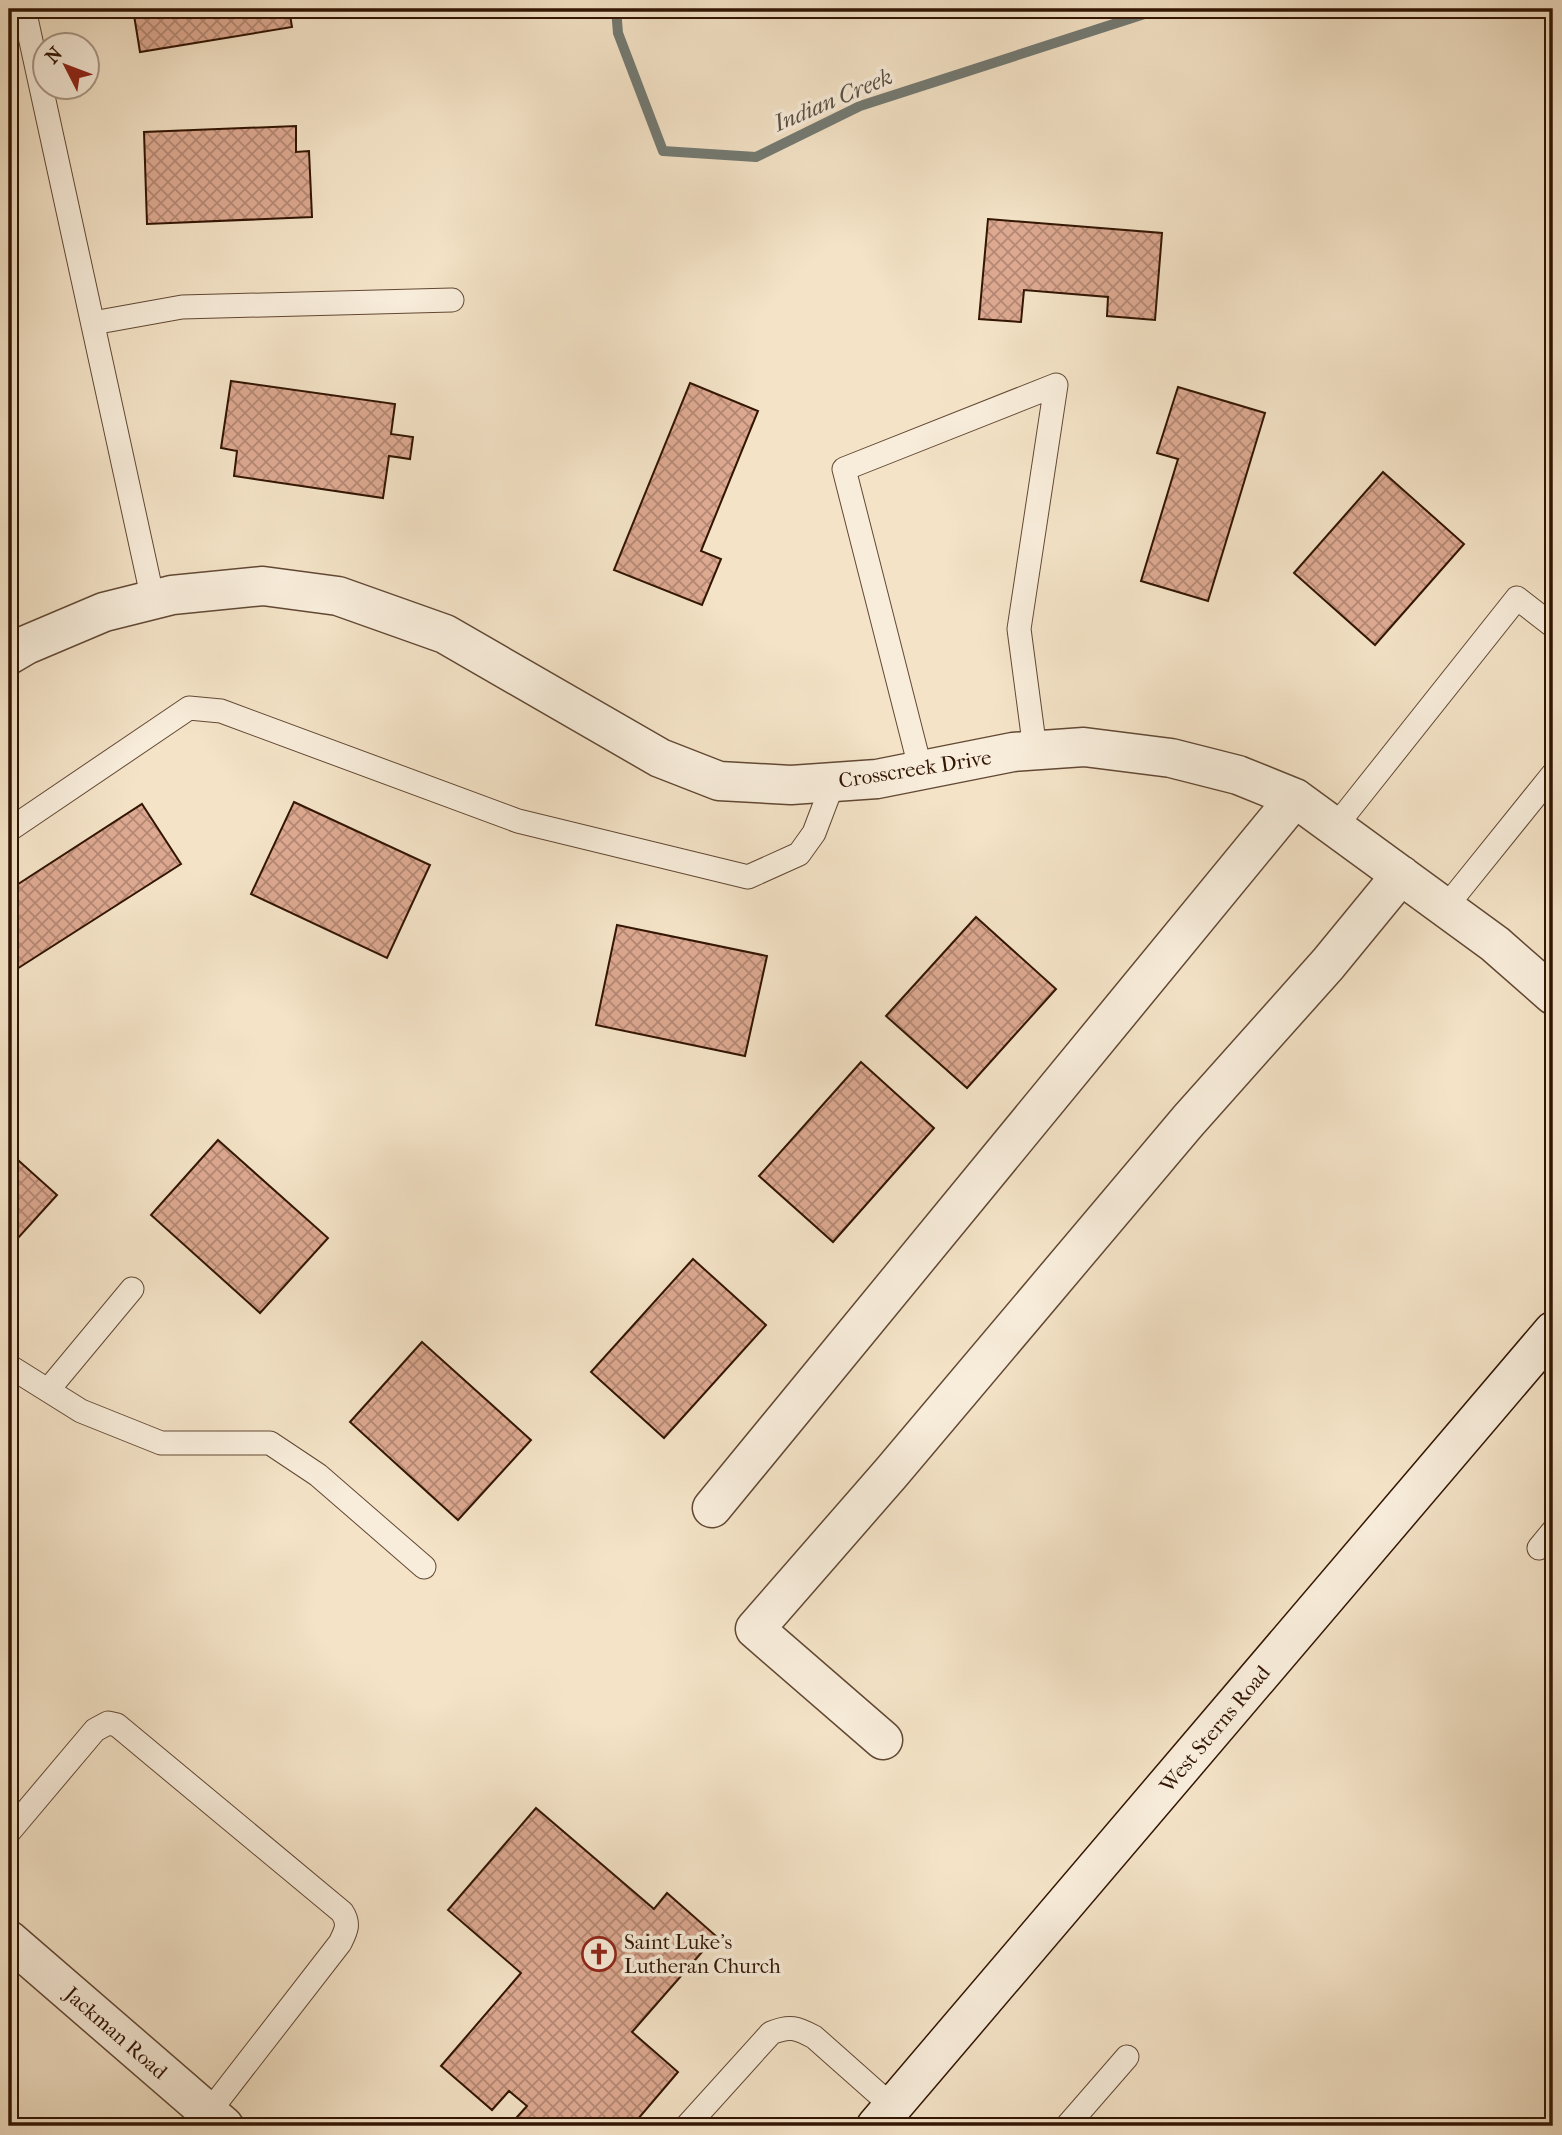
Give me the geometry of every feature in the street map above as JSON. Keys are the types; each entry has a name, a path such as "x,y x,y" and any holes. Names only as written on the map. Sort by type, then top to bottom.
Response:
{"street":[{"name":"Crosscreek Drive","path":"9,655 26,645 104,612 172,595 263,586 338,596 445,634 660,758 719,782 791,785 877,779 1013,752 1084,747 1171,758 1238,775 1295,798 1495,944 1553,995"},
{"path":"712,1508 1295,798"},
{"path":"883,1740 755,1629 891,1473 1188,1121 1328,964 1401,875"},
{"name":"West Sterns Road","path":"885,2117 1553,1331"},
{"name":"Jackman Road","path":"9,1940 210,2122"}],"lane":[{"path":"24,9 153,600"},
{"path":"93,323 182,307 452,300"},
{"path":"921,771 844,469 1056,385 1019,629 1035,750"},
{"path":"1335,827 1517,598 1553,626"},
{"path":"9,830 190,708 221,711 518,821 748,877 799,854 814,833 833,783"},
{"path":"1445,908 1553,774"},
{"path":"48,1390 132,1289"},
{"path":"9,1366 81,1411 161,1443 270,1443 318,1475 424,1567"},
{"path":"9,1832 95,1730 108,1723 117,1725 342,1912 347,1920 347,1929 340,1943 210,2122"},
{"path":"687,2126 771,2033 784,2028 799,2029 814,2037 885,2117"},
{"path":"1067,2126 1127,2057"}],"building":[{"path":"133,9 289,9 292,27 140,52"},
{"path":"296,126 296,152 309,151 312,217 147,224 144,132"},
{"path":"988,219 1162,233 1155,320 1107,316 1108,297 1024,290 1021,322 979,319"},
{"path":"231,381 395,404 391,434 413,437 410,459 389,456 383,498 234,476 237,451 221,448"},
{"path":"690,383 758,411 701,551 721,559 702,605 614,570"},
{"path":"1178,387 1265,413 1208,601 1141,581 1178,459 1157,453"},
{"path":"1383,472 1464,544 1375,645 1294,573"},
{"path":"294,802 430,865 387,958 251,894"},
{"path":"142,804 181,864 9,974 9,890"},
{"path":"976,917 1056,989 967,1088 886,1016"},
{"path":"617,925 767,956 745,1056 596,1025"},
{"path":"861,1062 934,1128 833,1242 759,1176"},
{"path":"218,1140 328,1238 260,1313 151,1215"},
{"path":"9,1152 57,1195 9,1248"},
{"path":"693,1259 766,1325 664,1438 591,1372"},
{"path":"422,1342 531,1440 458,1520 350,1422"},
{"name":"Saint Luke's Lutheran Church","path":"536,1808 654,1909 667,1893 716,1936 632,2032 678,2072 632,2126 509,2126 527,2106 509,2091 492,2110 441,2066 521,1973 448,1910"}],"waterway":[{"name":"Indian Creek","path":"616,9 618,33 663,151 756,157 860,106 1160,9"}],"place":[{"name":"Saint Luke's Lutheran Church","path":"599,1954"}]}
